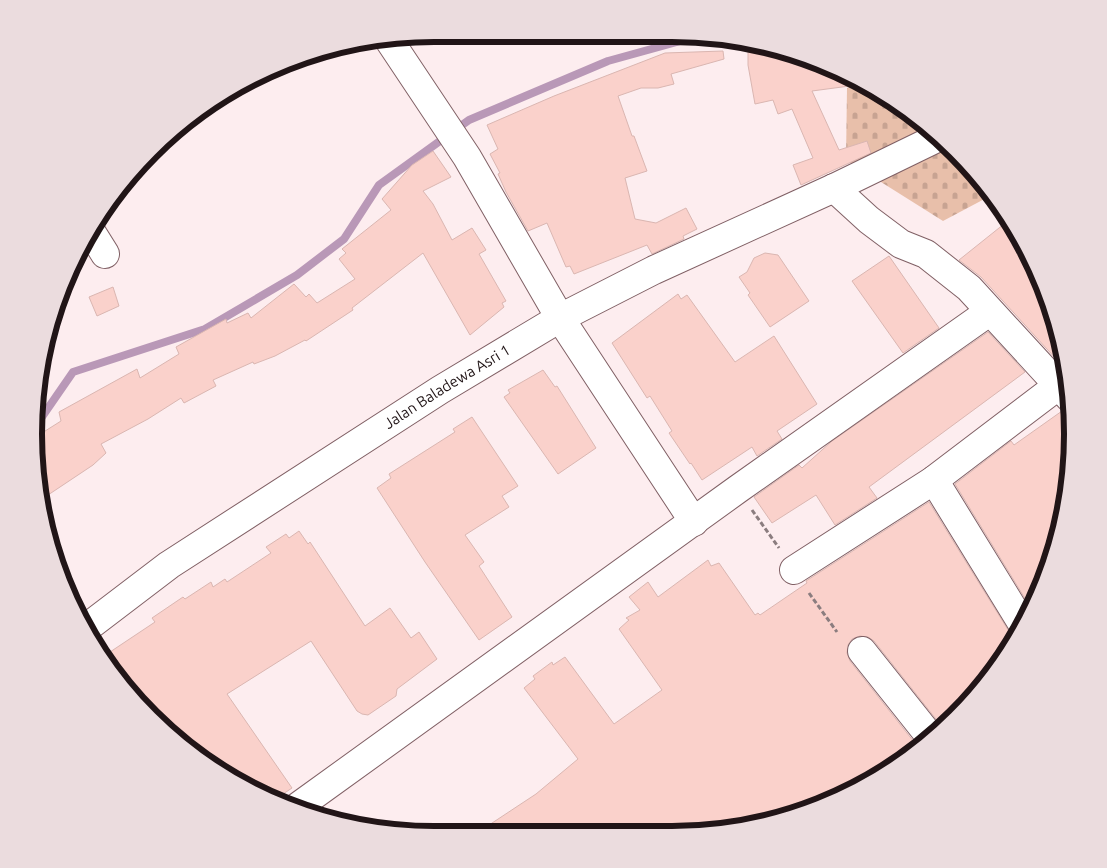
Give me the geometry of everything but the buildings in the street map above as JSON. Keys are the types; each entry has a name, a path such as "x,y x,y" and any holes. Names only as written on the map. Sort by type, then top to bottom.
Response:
{"street":[{"path":"392,45 467,157 560,318 694,522"},
{"name":"Jalan Baladewa Asri 1","path":"92,624 169,565 440,390 560,318 654,270 834,188 932,141"},
{"path":"834,188 868,220 901,244 926,254 969,288 1062,388"},
{"path":"95,238 105,254"},
{"path":"303,803 738,489 979,319"},
{"path":"794,570 934,480 1062,394"},
{"path":"934,480 1018,618"},
{"path":"862,651 926,732"}],"green space":[{"path":"852,86 869,95 911,123 950,157 986,198 943,221 846,160 847,88"}],"waterway":[{"path":"43,416 73,372 205,329 297,275 344,239 379,185 469,120 608,61 676,42"}]}
